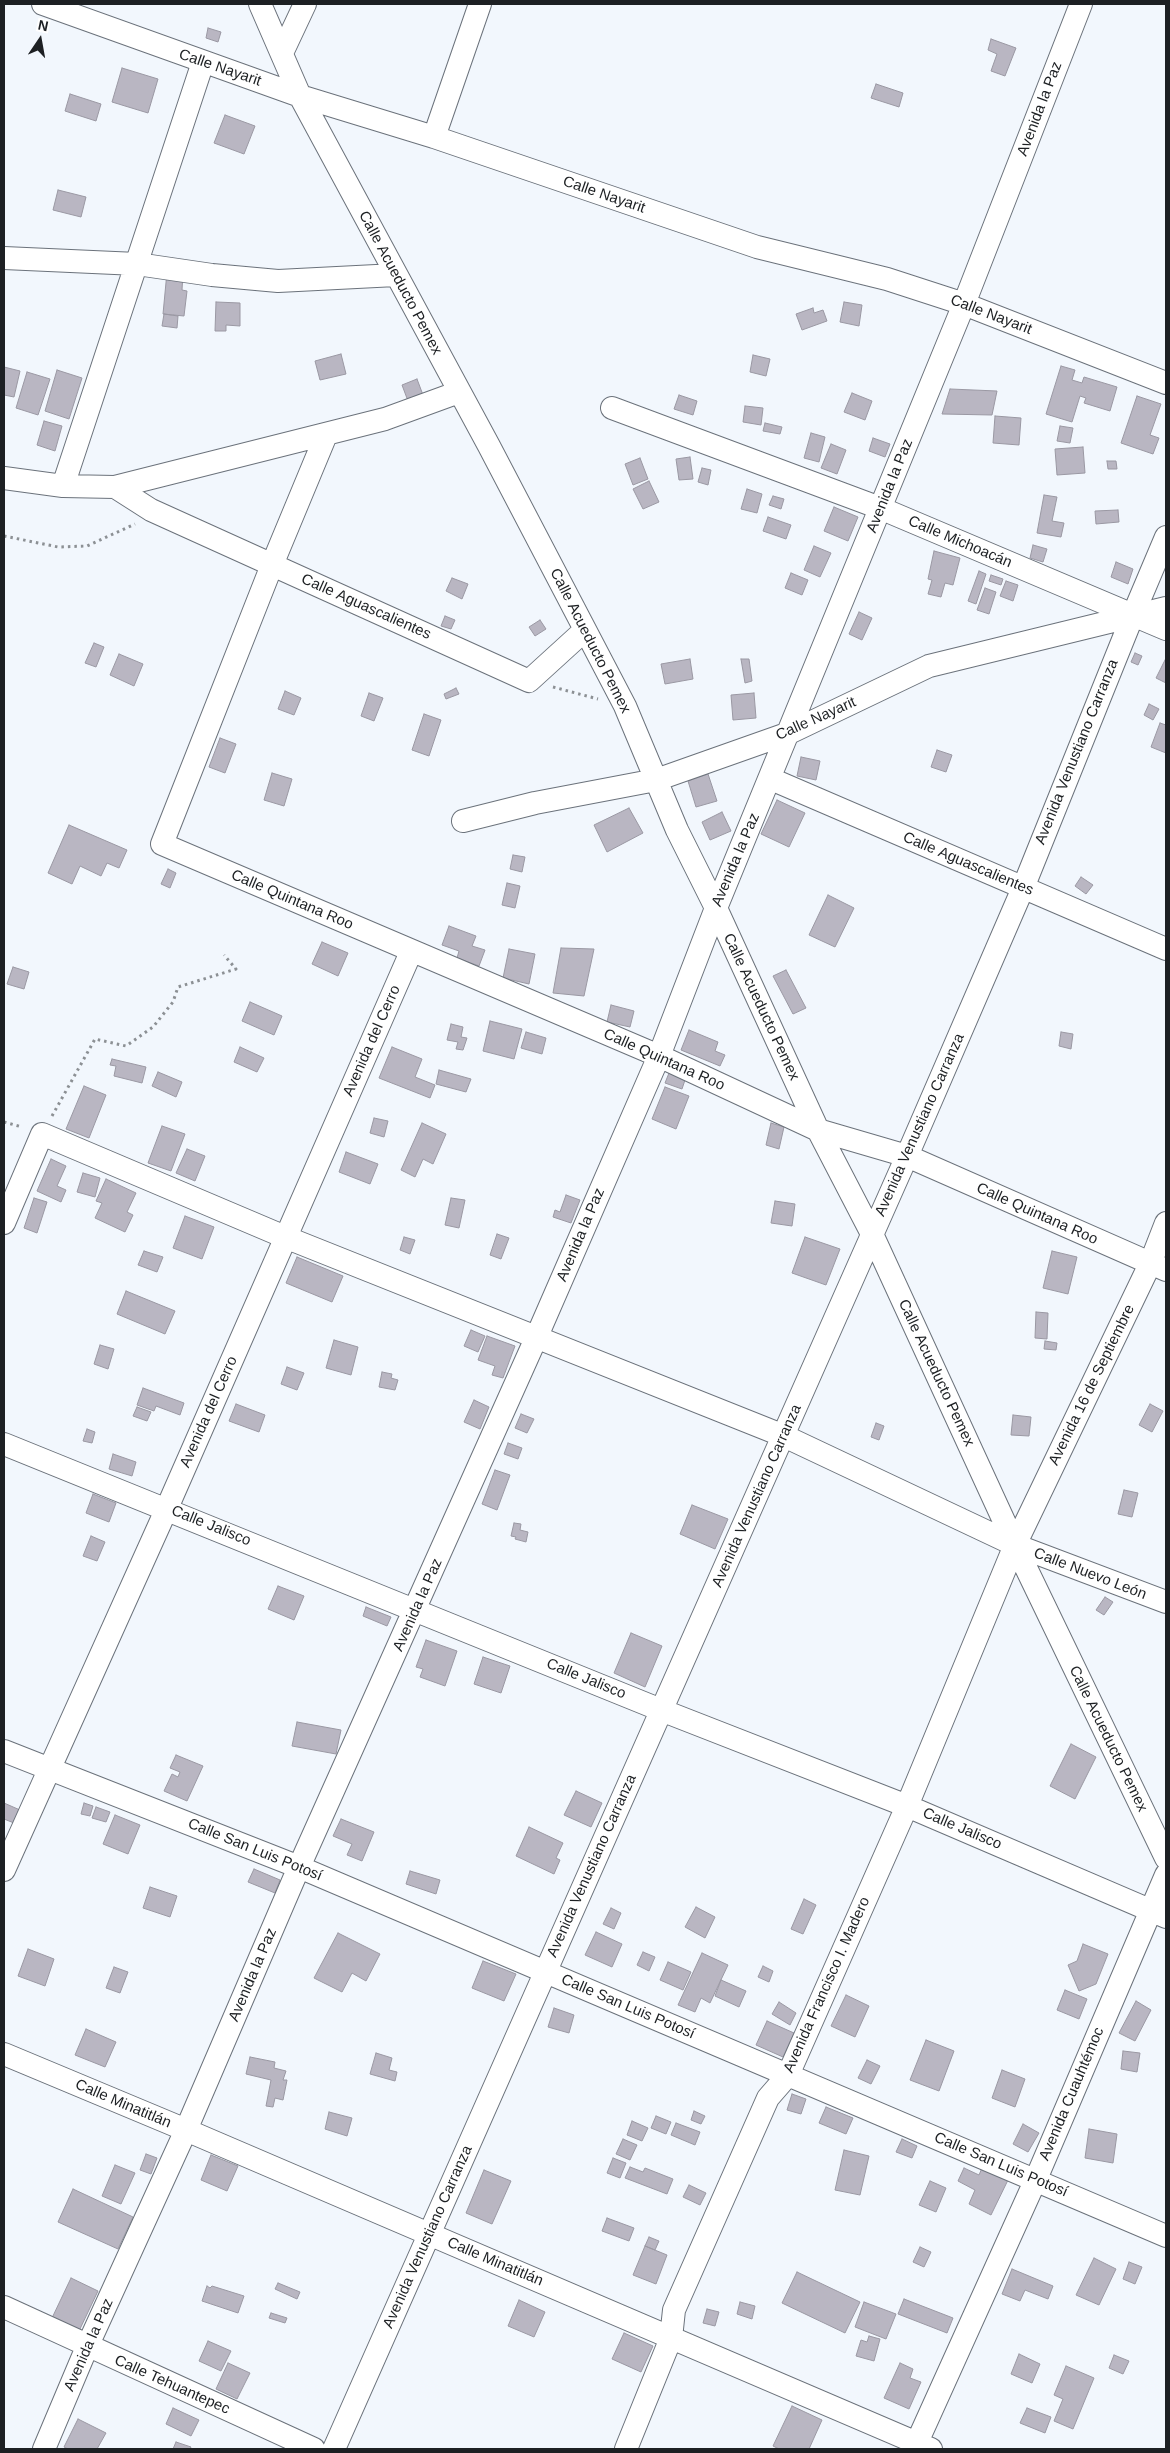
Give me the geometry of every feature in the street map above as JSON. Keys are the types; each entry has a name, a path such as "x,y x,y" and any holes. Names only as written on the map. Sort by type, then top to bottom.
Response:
{"street":[{"name":"Calle Nayarit","path":"43,4 300,96 434,137 757,247 887,279 964,304 1166,383"},
{"name":"Calle Acueducto Pemex","path":"260,4 300,96 625,706 677,830 716,908 818,1130 872,1234 1014,1545 1166,1858"},
{"path":"282,53 305,4"},
{"path":"434,137 480,4"},
{"name":"Avenida la Paz","path":"44,2449 87,2347 186,2130 299,1867 417,1610 659,1056 716,908 771,779 964,304 1081,4"},
{"path":"62,486 138,264 203,62"},
{"path":"4,258 138,264 212,275 278,281 396,275"},
{"path":"4,478 62,486 114,487 385,419 458,392"},
{"name":"Calle Michoacán","path":"612,408 880,508 1166,629"},
{"path":"272,565 326,435"},
{"name":"Calle Aguascalientes","path":"114,487 151,510 529,680"},
{"name":"Avenida Venustiano Carranza","path":"334,2449 907,1156 1023,888 1132,615 1166,537"},
{"name":"Calle Quintana Roo","path":"272,565 162,844 411,952 659,1056 818,1130 907,1156 1158,1267"},
{"name":"Calle Nayarit","path":"463,821 535,803 656,780 789,733 929,666 1166,608"},
{"path":"529,680 585,630"},
{"name":"Calle Aguascalientes","path":"771,779 1166,949"},
{"name":"Avenida del Cerro","path":"4,1870 48,1768 167,1508 411,952"},
{"path":"4,1223 42,1134 285,1237 784,1436 1014,1545"},
{"name":"Avenida 16 de Septiembre","path":"1014,1545 1158,1267 1166,1223"},
{"name":"Calle Jalisco","path":"4,1444 167,1508 661,1710 907,1806 1159,1913"},
{"name":"Calle Nuevo León","path":"1014,1545 1166,1602"},
{"name":"Avenida Francisco I. Madero","path":"626,2449 671,2338 674,2310 768,2098 788,2075 907,1806 1014,1545"},
{"name":"Calle San Luis Potosí","path":"4,1751 299,1867 1036,2179 1166,2236"},
{"name":"Avenida Cuauhtémoc","path":"921,2447 1036,2179 1159,1913 1166,1875"},
{"name":"Calle Minatitlán","path":"4,2054 430,2234 921,2447"},
{"name":"Calle Tehuantepec","path":"4,2307 87,2347 314,2449"}],"path":[{"path":"4,536 58,547 87,546 131,528 151,510"},
{"path":"529,680 625,706"},
{"path":"42,1134 95,1039 126,1046 153,1027 174,1002 178,987 236,969 224,955"}],"building":[{"path":"208,28 221,32 218,42 206,38"},
{"path":"991,39 1016,48 1005,76 991,71 997,54 988,50"},
{"path":"122,68 158,79 148,113 112,102"},
{"path":"876,84 903,93 899,107 871,98"},
{"path":"70,94 101,104 96,121 65,111"},
{"path":"225,115 255,126 244,154 214,143"},
{"path":"58,190 86,197 81,217 53,210"},
{"path":"167,272 183,273 182,290 187,291 184,316 163,314"},
{"path":"216,302 240,303 240,326 226,325 226,331 215,331"},
{"path":"844,302 862,305 859,326 840,322"},
{"path":"813,308 814,313 823,310 827,321 802,330 796,314"},
{"path":"164,314 178,316 177,328 162,326"},
{"path":"341,354 346,374 320,380 315,361"},
{"path":"753,355 770,359 766,376 750,372"},
{"path":"1061,366 1075,370 1072,380 1082,383 1084,377 1117,387 1110,411 1084,403 1086,398 1080,396 1072,422 1046,414"},
{"path":"4,367 20,371 14,397 4,395"},
{"path":"57,370 82,378 69,419 45,411"},
{"path":"27,372 50,379 38,415 16,408"},
{"path":"417,379 423,395 408,401 402,385"},
{"path":"950,389 997,391 992,415 942,414"},
{"path":"852,393 872,401 865,420 844,412"},
{"path":"679,395 697,401 693,415 674,409"},
{"path":"1137,396 1161,404 1150,435 1159,438 1153,454 1121,443"},
{"path":"745,406 763,408 761,425 743,422"},
{"path":"995,416 1021,418 1019,445 993,443"},
{"path":"44,421 62,426 55,451 37,445"},
{"path":"765,423 782,427 780,434 763,431"},
{"path":"1060,426 1073,428 1070,443 1057,441"},
{"path":"811,433 825,437 819,462 804,458"},
{"path":"873,438 890,444 885,457 869,451"},
{"path":"831,444 846,450 837,474 821,468"},
{"path":"1083,447 1085,473 1057,475 1055,449"},
{"path":"690,457 693,479 679,480 676,459"},
{"path":"640,458 648,479 633,485 625,464"},
{"path":"1107,461 1116,461 1117,469 1108,469"},
{"path":"702,468 711,470 708,485 698,482"},
{"path":"649,481 659,502 643,509 633,489"},
{"path":"747,489 762,494 757,513 741,509"},
{"path":"1044,495 1057,497 1052,521 1064,523 1061,537 1037,533"},
{"path":"773,496 784,499 781,509 769,505"},
{"path":"834,507 858,517 848,541 824,531"},
{"path":"1118,510 1119,522 1096,524 1095,511"},
{"path":"768,517 791,525 786,539 763,531"},
{"path":"1033,545 1047,549 1043,562 1030,558"},
{"path":"814,546 831,553 820,577 804,570"},
{"path":"934,551 960,558 953,585 945,583 941,597 928,594 932,580 928,579"},
{"path":"1116,562 1133,569 1128,584 1111,577"},
{"path":"979,571 986,574 976,604 968,601"},
{"path":"791,573 808,580 802,595 785,588"},
{"path":"991,575 1003,579 1001,585 989,581"},
{"path":"452,578 468,584 462,599 446,591"},
{"path":"1006,581 1018,585 1013,601 1000,596"},
{"path":"985,588 996,592 989,614 977,610"},
{"path":"859,612 872,618 862,640 849,634"},
{"path":"445,616 455,620 451,629 441,626"},
{"path":"540,620 546,629 535,636 529,627"},
{"path":"94,643 104,647 96,667 85,663"},
{"path":"1135,653 1142,656 1138,665 1131,662"},
{"path":"119,654 143,664 134,686 110,675"},
{"path":"1166,658 1166,683 1156,678"},
{"path":"690,659 693,679 665,684 661,664"},
{"path":"741,659 749,659 752,681 745,683"},
{"path":"456,688 459,694 446,699 444,694"},
{"path":"285,691 301,698 294,715 278,709"},
{"path":"369,693 383,698 374,721 361,716"},
{"path":"754,693 756,718 733,720 731,695"},
{"path":"1149,704 1159,709 1153,720 1144,715"},
{"path":"424,714 441,720 429,756 412,750"},
{"path":"1160,723 1166,725 1166,753 1151,747"},
{"path":"220,738 236,744 225,773 209,767"},
{"path":"937,750 952,755 946,772 931,767"},
{"path":"801,757 820,761 816,780 797,776"},
{"path":"272,773 292,779 284,806 264,800"},
{"path":"708,774 717,801 696,807 688,781"},
{"path":"777,800 805,813 789,847 761,834"},
{"path":"629,808 643,833 607,852 594,825"},
{"path":"722,812 731,831 710,840 702,822"},
{"path":"69,825 127,850 119,868 107,863 101,876 80,866 72,884 48,873"},
{"path":"513,855 525,857 522,872 510,869"},
{"path":"168,869 176,873 170,888 161,884"},
{"path":"1081,877 1093,885 1086,894 1075,886"},
{"path":"507,883 520,886 515,908 502,905"},
{"path":"828,895 854,908 835,947 809,935"},
{"path":"449,926 476,936 472,946 485,950 479,966 457,958 459,951 442,945"},
{"path":"322,942 348,953 338,976 312,964"},
{"path":"561,948 594,949 584,996 553,993"},
{"path":"509,949 535,954 529,984 503,978"},
{"path":"13,967 29,972 24,989 7,984"},
{"path":"786,970 806,1008 793,1014 773,976"},
{"path":"250,1002 282,1016 274,1035 242,1021"},
{"path":"611,1005 634,1011 630,1027 607,1022"},
{"path":"490,1021 522,1029 514,1059 483,1051"},
{"path":"451,1024 463,1027 461,1037 467,1038 463,1050 456,1049 458,1042 447,1040"},
{"path":"689,1030 718,1042 715,1051 725,1055 720,1066 681,1050"},
{"path":"526,1032 546,1038 542,1054 521,1048"},
{"path":"1061,1032 1073,1034 1071,1049 1059,1046"},
{"path":"240,1047 264,1058 257,1072 234,1062"},
{"path":"392,1047 422,1059 415,1077 435,1085 430,1098 379,1078"},
{"path":"112,1059 146,1067 142,1083 114,1076 116,1066 110,1065"},
{"path":"439,1070 471,1079 466,1092 436,1084"},
{"path":"158,1072 182,1082 176,1097 152,1086"},
{"path":"669,1073 685,1080 682,1089 665,1083"},
{"path":"84,1086 106,1095 89,1138 66,1129"},
{"path":"665,1087 689,1096 676,1129 652,1119"},
{"path":"374,1118 388,1121 384,1137 370,1133"},
{"path":"422,1123 446,1134 433,1164 423,1159 415,1177 401,1170"},
{"path":"771,1123 784,1127 779,1149 766,1145"},
{"path":"162,1126 185,1134 171,1171 148,1163"},
{"path":"187,1149 205,1156 195,1181 176,1173"},
{"path":"346,1152 378,1164 370,1184 339,1172"},
{"path":"51,1159 66,1166 57,1186 66,1190 61,1202 37,1191"},
{"path":"83,1173 100,1178 95,1197 77,1192"},
{"path":"106,1179 136,1193 127,1212 133,1215 125,1232 95,1218 102,1203 96,1201"},
{"path":"566,1195 580,1200 571,1223 553,1217 555,1210 560,1212"},
{"path":"34,1198 47,1202 37,1233 24,1228"},
{"path":"451,1198 465,1200 459,1228 445,1225"},
{"path":"775,1201 795,1204 792,1226 771,1223"},
{"path":"185,1216 214,1227 202,1259 173,1248"},
{"path":"497,1234 509,1238 501,1259 490,1255"},
{"path":"404,1237 415,1240 410,1254 400,1250"},
{"path":"805,1237 840,1249 826,1285 792,1273"},
{"path":"144,1251 163,1257 157,1272 138,1265"},
{"path":"1052,1251 1077,1257 1068,1294 1043,1288"},
{"path":"297,1257 343,1276 332,1302 286,1283"},
{"path":"126,1291 175,1311 165,1334 117,1314"},
{"path":"1036,1312 1048,1313 1047,1339 1035,1338"},
{"path":"471,1330 485,1336 478,1352 464,1346"},
{"path":"487,1336 515,1346 503,1378 492,1375 495,1366 478,1360"},
{"path":"334,1340 358,1347 351,1375 326,1368"},
{"path":"1045,1341 1057,1343 1056,1350 1044,1349"},
{"path":"100,1345 114,1349 108,1369 94,1364"},
{"path":"287,1367 304,1373 297,1390 281,1384"},
{"path":"382,1372 392,1374 391,1378 398,1380 395,1390 379,1387"},
{"path":"143,1388 184,1403 180,1415 156,1406 154,1411 137,1405"},
{"path":"474,1400 489,1407 480,1429 464,1422"},
{"path":"236,1404 265,1415 259,1432 229,1421"},
{"path":"1150,1404 1163,1411 1152,1432 1139,1425"},
{"path":"137,1407 151,1412 147,1421 133,1416"},
{"path":"521,1414 534,1419 527,1433 515,1428"},
{"path":"1013,1415 1031,1417 1029,1436 1011,1435"},
{"path":"876,1423 884,1426 879,1440 871,1437"},
{"path":"87,1429 95,1432 92,1443 83,1441"},
{"path":"508,1443 522,1448 518,1459 504,1454"},
{"path":"113,1454 136,1462 132,1476 109,1469"},
{"path":"495,1470 510,1475 497,1510 482,1504"},
{"path":"1124,1490 1138,1493 1132,1517 1118,1514"},
{"path":"93,1494 116,1503 109,1522 86,1513"},
{"path":"692,1505 728,1519 715,1549 680,1534"},
{"path":"514,1523 521,1524 520,1530 528,1532 526,1542 511,1536"},
{"path":"91,1536 105,1542 97,1561 83,1556"},
{"path":"278,1586 304,1596 294,1620 268,1609"},
{"path":"1105,1597 1113,1602 1104,1615 1096,1610"},
{"path":"366,1607 391,1617 387,1626 363,1616"},
{"path":"631,1633 662,1646 645,1687 614,1673"},
{"path":"426,1640 457,1651 445,1686 420,1677 423,1669 416,1667"},
{"path":"483,1657 510,1666 501,1693 474,1684"},
{"path":"297,1722 341,1730 336,1754 292,1746"},
{"path":"1071,1744 1096,1757 1075,1799 1050,1786"},
{"path":"176,1755 203,1766 187,1801 164,1791 172,1774 178,1777 180,1772 170,1768"},
{"path":"576,1791 602,1803 591,1827 564,1815"},
{"path":"4,1803 20,1810 14,1823 4,1819"},
{"path":"84,1803 93,1806 90,1816 81,1814"},
{"path":"96,1807 110,1812 106,1822 92,1818"},
{"path":"115,1815 140,1825 128,1854 103,1844"},
{"path":"341,1819 374,1832 362,1861 347,1855 352,1844 333,1836"},
{"path":"529,1827 563,1843 556,1858 560,1860 554,1874 516,1856"},
{"path":"254,1869 280,1880 275,1893 248,1882"},
{"path":"410,1871 440,1880 436,1894 406,1884"},
{"path":"150,1887 177,1896 170,1917 143,1908"},
{"path":"804,1899 816,1905 803,1934 791,1929"},
{"path":"696,1907 715,1917 705,1938 685,1927"},
{"path":"611,1908 621,1913 614,1929 603,1924"},
{"path":"596,1932 622,1944 612,1967 585,1955"},
{"path":"338,1933 380,1954 366,1981 352,1973 342,1992 314,1978"},
{"path":"1083,1944 1108,1954 1096,1984 1079,1991 1068,1965 1077,1961"},
{"path":"28,1949 54,1959 45,1986 18,1976"},
{"path":"643,1952 655,1957 649,1971 637,1965"},
{"path":"702,1953 728,1965 710,2003 701,1998 695,2012 678,2005"},
{"path":"483,1961 516,1974 504,2001 472,1988"},
{"path":"668,1962 691,1972 683,1990 660,1980"},
{"path":"763,1966 773,1971 769,1982 758,1977"},
{"path":"114,1967 128,1972 120,1993 106,1988"},
{"path":"721,1980 746,1991 739,2007 715,1996"},
{"path":"1065,1990 1087,1999 1079,2019 1057,2010"},
{"path":"846,1995 869,2006 855,2037 831,2026"},
{"path":"1136,2001 1151,2010 1135,2041 1119,2033"},
{"path":"779,2002 796,2013 790,2025 772,2014"},
{"path":"554,2008 574,2015 569,2033 548,2027"},
{"path":"767,2021 794,2033 783,2057 756,2045"},
{"path":"86,2029 116,2042 105,2067 75,2055"},
{"path":"926,2040 954,2051 939,2091 910,2080"},
{"path":"1123,2051 1140,2053 1137,2072 1121,2069"},
{"path":"376,2053 392,2058 389,2070 397,2072 395,2081 370,2074"},
{"path":"250,2057 275,2062 274,2068 286,2071 283,2080 287,2080 283,2100 275,2098 273,2107 266,2106 271,2080 246,2074"},
{"path":"867,2060 880,2066 871,2084 858,2078"},
{"path":"1002,2070 1025,2079 1015,2107 992,2098"},
{"path":"792,2094 806,2099 801,2114 787,2110"},
{"path":"826,2107 853,2118 846,2134 819,2123"},
{"path":"694,2111 705,2116 701,2124 691,2120"},
{"path":"329,2112 352,2118 347,2136 325,2129"},
{"path":"656,2116 671,2122 666,2134 651,2128"},
{"path":"632,2121 648,2128 642,2141 627,2135"},
{"path":"676,2123 700,2132 695,2145 671,2135"},
{"path":"1023,2124 1039,2133 1028,2152 1013,2144"},
{"path":"1089,2129 1117,2134 1113,2163 1085,2158"},
{"path":"623,2139 637,2145 630,2160 616,2154"},
{"path":"902,2139 917,2146 912,2158 896,2152"},
{"path":"844,2150 869,2156 860,2195 835,2190"},
{"path":"146,2154 157,2158 151,2174 140,2170"},
{"path":"211,2155 238,2166 227,2191 201,2180"},
{"path":"613,2158 626,2163 620,2178 607,2173"},
{"path":"115,2165 135,2173 121,2204 102,2196"},
{"path":"630,2167 643,2172 645,2168 673,2179 667,2194 625,2178"},
{"path":"964,2168 979,2175 982,2168 1008,2180 991,2215 969,2204 975,2190 958,2181"},
{"path":"484,2170 511,2181 492,2224 466,2213"},
{"path":"930,2181 946,2188 936,2212 919,2205"},
{"path":"689,2185 706,2193 700,2205 683,2197"},
{"path":"73,2189 133,2217 118,2249 58,2222"},
{"path":"607,2218 634,2228 629,2241 602,2231"},
{"path":"649,2237 659,2241 655,2250 645,2246"},
{"path":"645,2246 667,2255 656,2284 633,2275"},
{"path":"920,2247 931,2252 924,2267 913,2262"},
{"path":"1094,2258 1116,2269 1099,2305 1076,2295"},
{"path":"1129,2262 1142,2267 1135,2284 1123,2279"},
{"path":"1012,2269 1053,2286 1048,2299 1025,2290 1020,2301 1002,2294"},
{"path":"797,2272 860,2302 845,2333 782,2303"},
{"path":"71,2278 98,2291 79,2331 52,2318"},
{"path":"278,2283 300,2292 297,2299 275,2289"},
{"path":"207,2286 244,2296 238,2313 202,2301"},
{"path":"904,2299 953,2318 947,2333 898,2314"},
{"path":"519,2300 545,2312 534,2337 508,2326"},
{"path":"740,2302 755,2306 752,2319 737,2314"},
{"path":"864,2302 896,2314 886,2339 855,2327"},
{"path":"707,2309 719,2312 715,2326 703,2323"},
{"path":"271,2313 287,2318 285,2323 269,2318"},
{"path":"624,2333 653,2346 641,2372 612,2359"},
{"path":"869,2336 880,2339 874,2361 856,2356 861,2340 867,2342"},
{"path":"208,2341 231,2351 221,2371 199,2361"},
{"path":"1019,2354 1040,2364 1032,2383 1011,2374"},
{"path":"1114,2355 1129,2361 1123,2374 1109,2368"},
{"path":"228,2363 250,2373 237,2399 216,2389"},
{"path":"900,2363 913,2369 910,2378 921,2382 909,2409 884,2398"},
{"path":"1066,2366 1094,2378 1073,2429 1054,2421 1063,2399 1054,2395"},
{"path":"792,2406 822,2420 809,2449 779,2449 773,2446"},
{"path":"173,2408 199,2420 191,2436 166,2424"},
{"path":"1027,2408 1051,2417 1045,2433 1020,2423"},
{"path":"78,2419 106,2433 97,2449 68,2449 64,2447"},
{"path":"176,2442 191,2447 190,2449 173,2449"}]}
